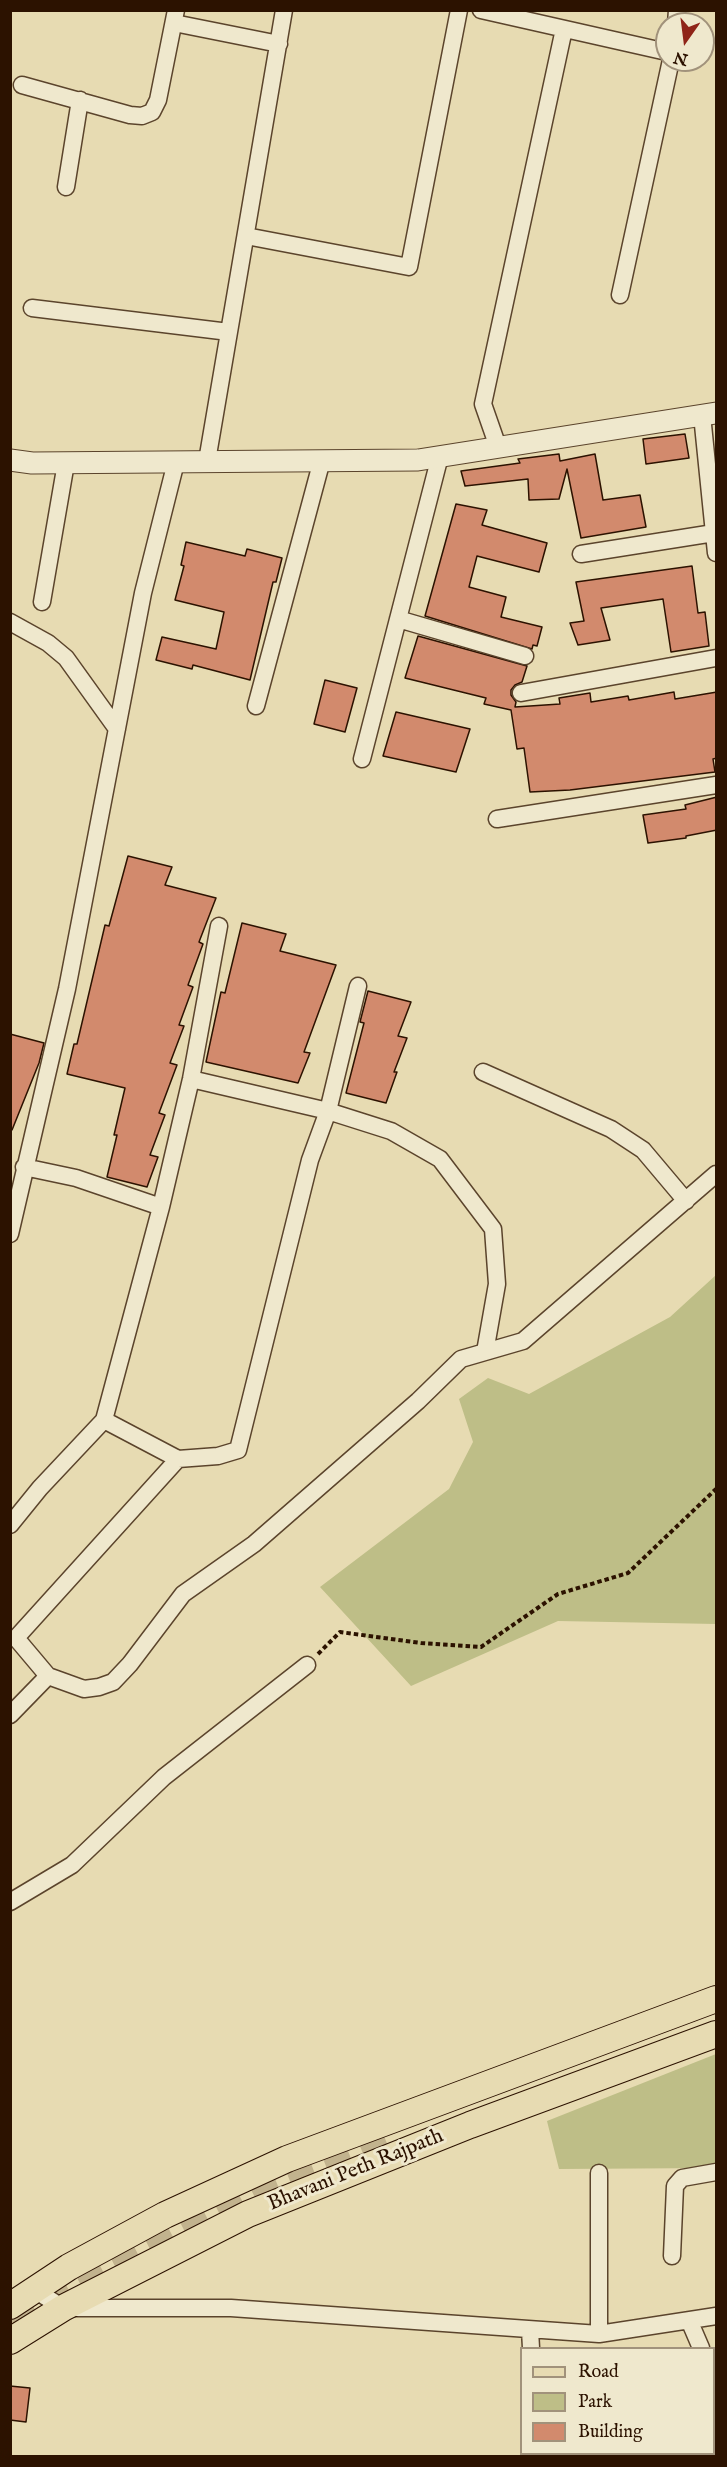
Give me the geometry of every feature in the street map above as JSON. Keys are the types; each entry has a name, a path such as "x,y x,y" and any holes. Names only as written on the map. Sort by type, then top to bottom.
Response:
{"main road":[{"path":"10,2306 69,2267 165,2214 287,2160 717,1999"},
{"path":"388,2141 717,2019"},
{"name":"Bhavani Peth Rajpath","path":"10,2341 63,2308 248,2214 470,2125 717,2034"}],"street":[{"path":"207,461 284,10"},
{"path":"246,236 409,267 459,10"},
{"path":"481,10 655,49"},
{"path":"22,85 130,115 142,116 152,112 158,100 175,17 279,44"},
{"path":"498,447 483,404 564,29"},
{"path":"620,295 668,72"},
{"path":"66,187 80,100"},
{"path":"32,308 229,332"},
{"path":"10,460 32,463 66,463 418,460 709,414 714,533 717,553"},
{"path":"362,759 440,456"},
{"path":"256,706 322,460"},
{"path":"10,1234 67,988 143,593 176,462"},
{"path":"42,602 66,463"},
{"path":"581,554 714,533"},
{"path":"398,619 525,656"},
{"path":"10,622 48,643 66,658 117,729"},
{"path":"521,693 717,658"},
{"path":"497,819 717,785"},
{"path":"10,1525 40,1488 104,1420 161,1206 191,1079 219,926"},
{"path":"104,1420 178,1459 218,1456 238,1450 310,1160 328,1111 358,987"},
{"path":"483,1072 611,1129 643,1150 686,1201"},
{"path":"191,1079 328,1111 391,1131 441,1159 493,1230 497,1284 485,1352"},
{"path":"24,1167 76,1178 161,1206"},
{"path":"178,1459 13,1634 48,1676 84,1689 113,1682 130,1664 183,1594 254,1544 418,1401 460,1359 523,1341 717,1174"},
{"path":"10,1902 72,1865 164,1777 307,1665"},
{"path":"10,1715 48,1676"},
{"path":"672,2256 675,2186 682,2178 717,2172"},
{"path":"599,2173 599,2334"},
{"path":"35,2290 63,2308 231,2308 599,2334 717,2316"},
{"path":"689,2320 700,2347"},
{"path":"530,2330 531,2347"}],"path":[{"path":"307,1665 340,1632 421,1643 481,1647 558,1594 628,1573 717,1490"}],"green space":[{"path":"716,1275 716,1624 558,1621 411,1686 320,1587 449,1489 473,1442 459,1399 488,1378 529,1394 670,1317"},
{"path":"716,2054 716,2168 559,2169 547,2121"}],"building":[{"path":"685,434 689,458 646,464 643,439"},
{"path":"559,454 560,461 595,454 603,500 640,495 646,527 581,538 567,469 559,499 529,500 528,479 465,486 461,471 520,463 518,459"},
{"path":"456,504 487,510 482,525 547,543 539,572 477,556 469,587 506,597 501,617 542,627 537,646 533,645 532,649 425,616"},
{"path":"186,542 245,556 247,549 282,558 276,582 273,582 250,680 193,665 192,669 156,660 162,637 216,649 224,612 175,600 184,566 181,565"},
{"path":"692,566 698,613 705,612 709,646 671,652 663,599 601,608 610,640 578,645 570,623 584,621 576,582"},
{"path":"418,636 527,666 522,682 511,690 511,695 516,702 515,707 560,704 559,698 590,693 591,702 628,696 629,700 674,692 675,699 717,692 717,758 713,759 715,772 570,790 530,792 524,748 517,749 511,710 484,704 486,698 405,678"},
{"path":"325,680 357,688 345,732 314,724"},
{"path":"396,712 470,729 456,772 383,756"},
{"path":"717,797 717,830 686,836 686,838 648,843 643,815 686,809 685,805"},
{"path":"128,856 172,867 165,885 216,898 199,942 203,944 188,985 193,987 179,1025 184,1026 170,1063 177,1065 159,1113 165,1115 150,1155 158,1157 147,1187 107,1177 125,1088 67,1074 74,1044 77,1044 105,925 109,926"},
{"path":"242,923 286,934 280,951 336,965 304,1052 310,1053 298,1083 206,1062 221,992 225,993"},
{"path":"368,991 411,1002 398,1036 407,1038 394,1072 397,1072 386,1103 346,1093 364,1023 360,1022"},
{"path":"10,1034 44,1043 39,1063 12,1130 10,1130"},
{"path":"10,2386 30,2388 26,2422 10,2420"}],"tunnel":[{"path":"10,2318 256,2192 388,2141"}]}
